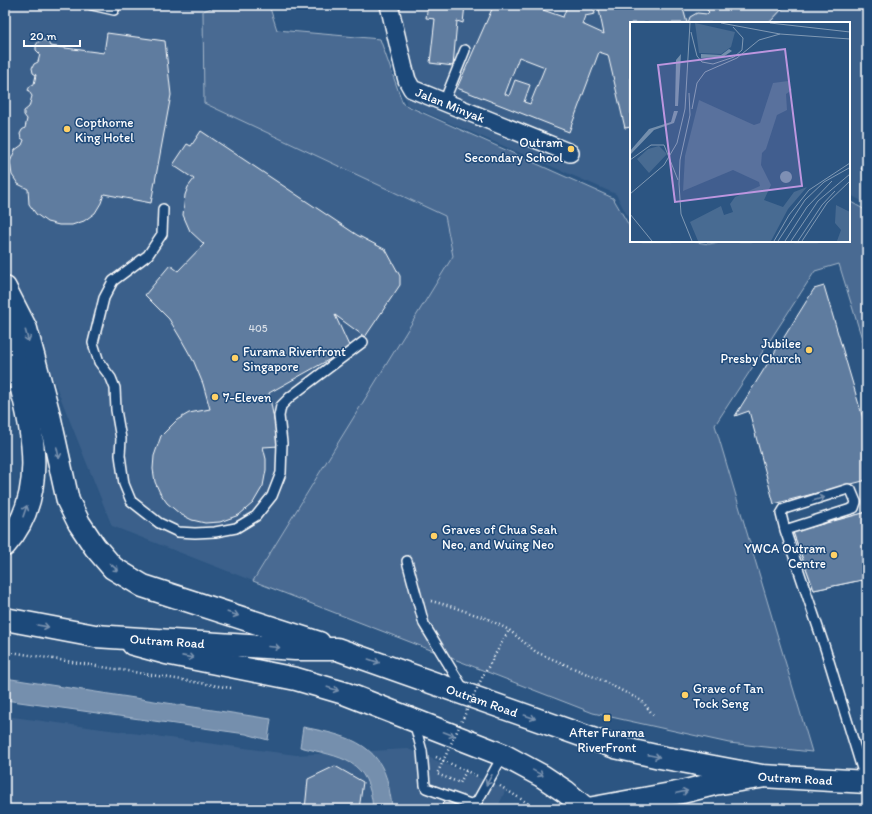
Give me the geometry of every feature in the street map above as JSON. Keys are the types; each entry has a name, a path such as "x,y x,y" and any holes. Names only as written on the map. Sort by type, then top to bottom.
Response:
{"main road":[{"path":"7,298 26,329 49,415 68,501 78,523 113,568 143,586 337,649"},
{"path":"5,330 26,403 34,466 28,503 23,518 5,545"},
{"name":"Outram Road","path":"5,619 95,636 166,653 319,685 503,755 542,776 566,792 587,809"},
{"name":"Outram Road","path":"95,636 295,649 337,649 474,687 615,748 762,776 867,782"},
{"path":"587,809 762,776"}],"street":[{"name":"Jalan Minyak","path":"389,5 404,69 412,89 570,153"}],"lane":[{"path":"92,5 114,10"},
{"path":"444,102 465,50"},
{"path":"163,209 162,234 148,255 113,281 104,298 93,342 99,362 111,378 115,388 120,455 124,484 131,501 159,523 178,532 195,534 236,528 256,516 272,496 281,473 282,443 279,416 281,406 290,397 363,342"},
{"path":"785,530 854,508 856,502 852,493 848,490 784,510 781,514 785,530 825,648 867,782"},
{"path":"407,561 424,624 474,687"},
{"path":"413,720 422,751 426,788 470,804 477,802 503,755"}],"path":[{"path":"417,598 454,607 488,619 509,630 536,652 599,679 642,701 654,716"},
{"path":"420,741 434,748 432,755 466,770 460,783 437,774 474,687 509,630"},
{"path":"5,651 237,689"}],"shaded area":[{"path":"5,5 201,5 203,11 204,103 445,216 453,256 253,581 112,526 5,259"},
{"path":"219,5 269,5 277,30 380,39 403,104 613,198 630,227 630,242 697,242 709,244 719,242 850,242 850,202 867,211 867,355 839,264 815,271 715,425 812,752 729,743 593,713 253,581 453,256 445,216 204,103 203,11"},
{"name":"Outram Secondary School","path":"392,5 867,5 867,204 850,195 850,22 630,22 630,221 616,194 406,104"},
{"path":"5,678 271,719 268,740 246,734 5,700"},
{"path":"5,716 296,755 408,749 506,789 497,809 5,809"},
{"path":"303,727 345,737 368,750 377,760 384,772 389,788 392,809 373,809 366,779 351,763 329,754 300,747"}],"building":[{"path":"317,5 328,5 318,8"},
{"path":"428,5 465,5 463,23 457,21 453,66 430,63 435,19 426,18"},
{"path":"473,5 544,5 543,10 563,17 566,9 565,5 593,5 595,14 585,16 582,24 604,34 598,5 682,5 687,22 630,22 630,127 625,128 608,55 599,52 569,132 457,88 492,9 488,7 474,7","holes":["519,57 545,67 530,104 524,102 530,85 515,80 509,96 505,94"]},
{"path":"702,5 786,5 770,22 688,22 690,17 697,13 707,14 709,12"},
{"path":"107,33 165,41 171,95 151,203 104,194 95,213 84,221 72,225 59,225 47,222 36,214 29,204 28,189 18,184 12,175 10,162 15,150 22,145 24,140 21,138 20,134 25,128 27,119 24,115 24,111 29,107 32,96 28,90 30,86 34,84 36,75 33,73 32,68 34,64 38,62 40,54 36,50 36,45 39,41 44,40 48,42 50,46 104,53"},
{"name":"Furama Riverfront Singapore","path":"201,131 357,235 386,250 400,276 400,285 365,337 335,315 350,348 269,393 279,446 263,447 266,459 266,470 263,486 253,503 239,515 220,522 205,523 192,520 180,514 167,503 155,482 153,469 154,456 161,436 177,420 189,413 210,409 203,384 194,362 181,339 169,319 145,295 170,265 178,271 204,244 190,231 183,215 185,195 188,187 194,179 173,165 187,144 191,146"},
{"path":"867,160 867,173 861,169"},
{"name":"Jubilee Presby Church","path":"824,286 867,432 867,480 774,504 749,411 735,416 814,289"},
{"name":"YWCA Outram Centre","path":"867,512 867,579 814,590 793,532"},
{"name":"YWCA Outram Centre","path":"867,512 867,579 814,590 793,532"},
{"path":"335,766 363,782 359,809 305,809 308,779"},
{"path":"444,800 466,809 441,809"}],"place":[{"name":"Copthorne King Hotel","path":"67,129"},
{"name":"Outram Secondary School","path":"571,149"},
{"name":"Jubilee Presby Church","path":"809,350"},
{"name":"Furama Riverfront Singapore","path":"235,358"},
{"name":"7-Eleven","path":"215,397"},
{"name":"Graves of Chua Seah Neo, and Wuing Neo","path":"434,536"},
{"name":"YWCA Outram Centre","path":"834,555"},
{"name":"Grave of Tan Tock Seng","path":"685,695"},
{"name":"After Furama RiverFront","path":"607,718"}]}
